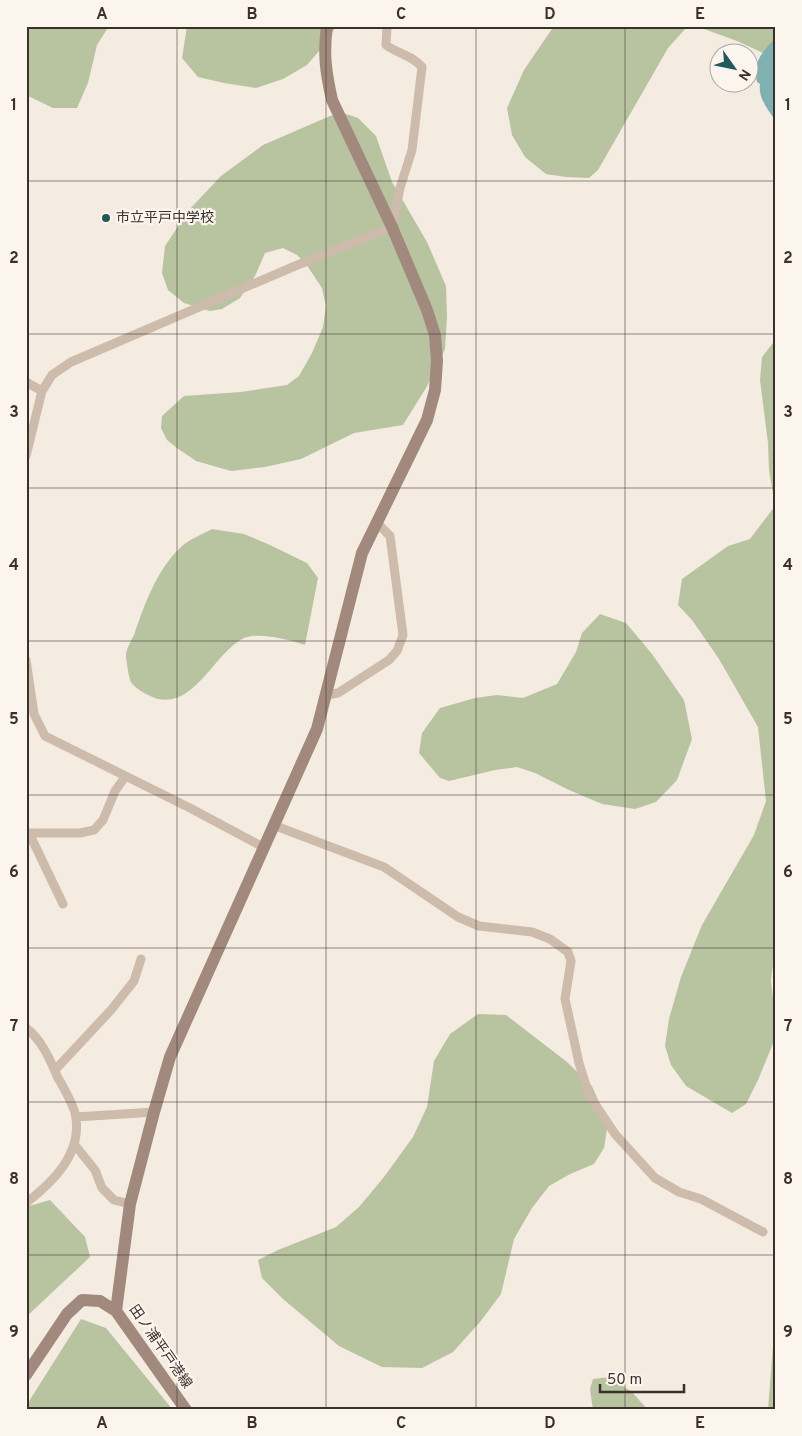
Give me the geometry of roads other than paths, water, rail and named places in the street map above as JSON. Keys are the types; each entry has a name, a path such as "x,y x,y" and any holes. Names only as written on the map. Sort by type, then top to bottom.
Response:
{"street":[{"path":"116,1311 130,1204 170,1057 317,729 362,553 427,420 435,390 438,360 435,335 427,310 392,227 332,100 324,48 328,26"},
{"path":"387,26 386,44 395,52 415,58 422,67 412,150 400,188 392,227"},
{"path":"26,456 42,391 52,375 71,362 295,266 392,227"},
{"path":"26,382 42,391"},
{"path":"327,695 338,693 389,660 397,651 403,636 390,536 376,522"},
{"path":"26,660 34,714 45,736 190,808 263,847"},
{"path":"63,904 28,833 80,833 94,830 103,820 115,791 125,777"},
{"path":"273,825 384,867 458,917 479,926 532,932 550,939 568,952 571,961 565,999 580,1063 589,1095 615,1134 655,1178 679,1192 701,1199 763,1232"},
{"path":"55,1070 111,1010 134,981 141,959"},
{"path":"26,1028 34,1034 55,1070 76,1117 74,1144 62,1170 26,1203"},
{"path":"76,1117 154,1112"},
{"path":"74,1144 95,1170 102,1188 114,1200 130,1204"},
{"name":"田ノ浦平戸港線","path":"26,1375 67,1314 82,1300 100,1300 116,1311 186,1410"}],"water":[{"path":"776,37 776,121 762,99 760,89 760,57"}],"place":[{"name":"市立平戸中学校","path":"106,218"}]}
